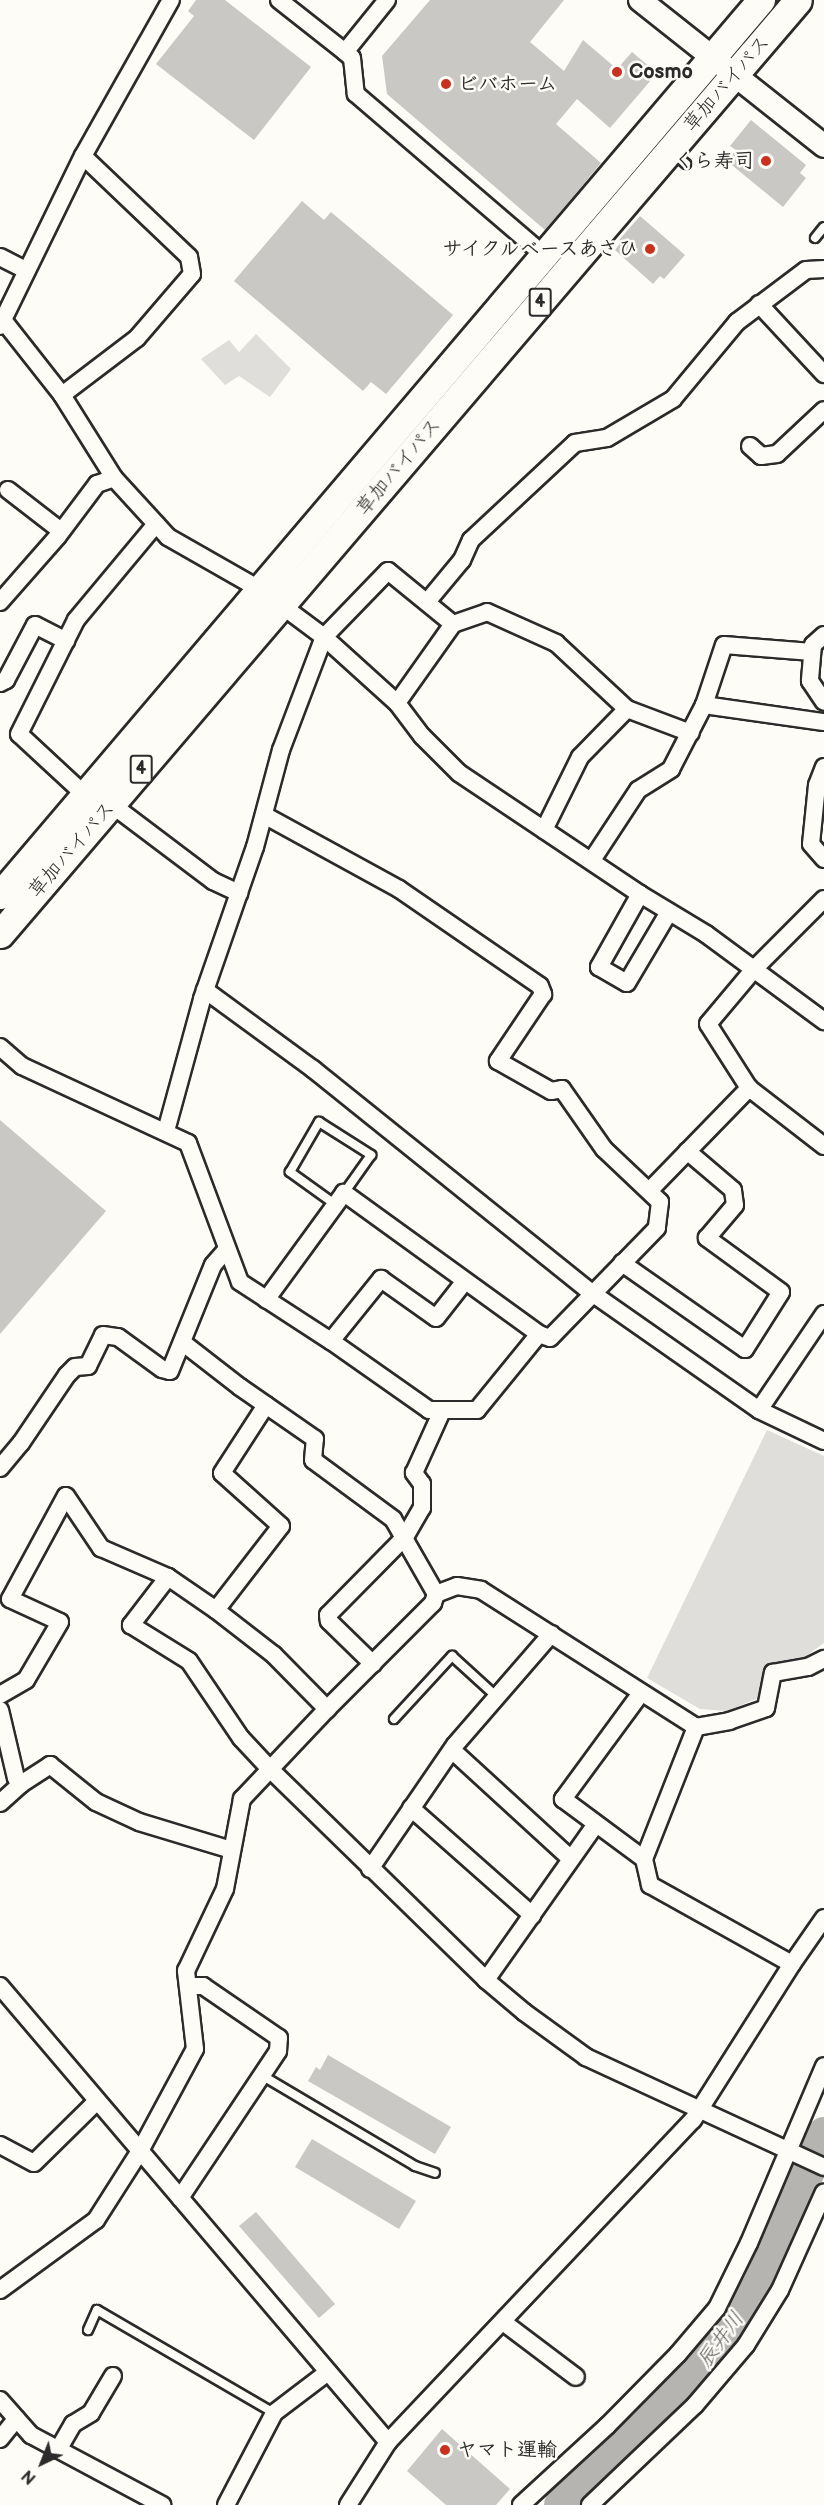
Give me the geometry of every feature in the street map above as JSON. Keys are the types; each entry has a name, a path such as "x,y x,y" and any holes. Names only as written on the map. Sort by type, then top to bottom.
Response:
{"highway":[{"name":"草加バイパス","path":"0,934 99,800 271,596 544,255 761,0"},
{"name":"草加バイパス","path":"271,596 678,158 735,76 798,0"},
{"name":"草加バイパス","path":"0,895 99,800"}],"main road":[{"path":"640,0 824,146"}],"street":[{"path":"171,0 83,156 2,323 62,395 114,478 168,537 271,596 324,637 397,704 422,736 459,773 755,968 802,1007 824,1021"},
{"path":"279,0 352,58 356,94 544,255"},
{"path":"345,52 387,0"},
{"path":"62,395 137,338 192,274 189,257 83,156"},
{"path":"0,257 26,270"},
{"path":"427,602 462,560 471,540 575,443 606,438 673,399 737,322 806,270 824,269"},
{"path":"759,304 824,374"},
{"path":"750,446 761,456 777,454 824,410"},
{"path":"0,602 61,531 97,484 114,478"},
{"path":"8,490 61,531"},
{"path":"156,525 76,620 19,734 99,800 213,880 239,893"},
{"path":"166,1131 205,990 264,815 281,750 324,637 388,571 453,624"},
{"path":"397,704 453,624 487,612 556,643 627,709 691,733"},
{"path":"0,683 6,680 34,625 66,641"},
{"path":"824,635 813,645 810,681 824,702"},
{"path":"592,860 638,790 671,769 704,705 724,645 812,652"},
{"path":"704,705 824,722"},
{"path":"544,830 579,757 627,709"},
{"path":"824,767 817,785 811,844 824,859"},
{"path":"264,815 399,890 540,986 543,994 498,1060 551,1090 562,1089 604,1149 660,1202 657,1228 550,1338 539,1334 465,1281 340,1199 266,1300"},
{"path":"640,894 599,967 627,983 669,912"},
{"path":"824,899 755,968 708,1024 749,1088 824,1146"},
{"path":"205,990 313,1069 592,1293 759,1410 824,1441"},
{"path":"0,1047 22,1066 188,1143 226,1250 240,1282 331,1341 429,1410 477,1410 539,1334"},
{"path":"649,1191 749,1088"},
{"path":"622,1263 745,1349 781,1292 707,1238 735,1204 734,1190 687,1151"},
{"path":"0,1467 21,1443 67,1375 75,1367 88,1366 103,1335 118,1336 162,1369 170,1371 213,1265 226,1250"},
{"path":"331,1341 381,1279 436,1318 465,1281"},
{"path":"759,1410 824,1314"},
{"path":"0,2290 96,2220 140,2151 195,2049 186,1971 225,1889 242,1799 327,1709 433,1603 436,1594 393,1519 313,1460 315,1439 182,1342"},
{"path":"216,1610 281,1526 222,1473 266,1405"},
{"path":"373,1664 329,1621 328,1615 405,1537 422,1508 422,1484 414,1473 442,1411"},
{"path":"0,1695 26,1680 60,1622 10,1599 66,1496 101,1548 168,1577 216,1610 274,1655 327,1709"},
{"path":"168,1577 131,1626 189,1661 241,1738 370,1869 486,1980 524,2012 586,2057 824,2167"},
{"path":"436,1594 457,1586 481,1590 696,1727 729,1721 766,1708 773,1673 808,1667 824,1659"},
{"path":"370,1869 452,1750 496,1696 552,1634"},
{"path":"641,1694 563,1799 645,1859"},
{"path":"0,1710 16,1778 21,1784"},
{"path":"696,1727 645,1859 650,1885 792,1964"},
{"path":"452,1750 571,1859"},
{"path":"0,1803 21,1784 50,1765 96,1802 139,1822 232,1850"},
{"path":"411,1808 532,1915"},
{"path":"486,1980 596,1824"},
{"path":"348,2505 387,2442 679,2138 824,1918"},
{"path":"0,1986 387,2442"},
{"path":"180,2198 263,2076 278,2051 279,2038 203,1986 188,1986"},
{"path":"521,2505 615,2418 678,2354 717,2308 792,2153 824,2066"},
{"path":"0,2145 34,2163 97,2101"},
{"path":"590,2505 695,2405 746,2345 780,2290 824,2192"},
{"path":"503,2322 576,2377"},
{"path":"226,2505 274,2413 328,2372"},
{"path":"58,2450 73,2424 95,2407 113,2376"},
{"path":"0,2400 31,2435 159,2504"},
{"path":"0,2439 16,2419"}],"lane":[{"path":"815,238 824,229"},
{"path":"319,1122 371,1155 340,1199 290,1172 319,1122"},
{"path":"394,1719 452,1656 496,1696"},
{"path":"263,2076 415,2166 435,2173"},
{"path":"88,2330 97,2310 274,2413"}],"shaded area":[{"path":"256,334 291,369 270,397 239,376 225,385 201,359 229,340 239,352"},
{"path":"767,1430 824,1456 824,1643 802,1659 767,1667 759,1698 726,1711 700,1709 647,1678"}],"building":[{"path":"196,0 225,0 311,67 254,140 156,64 194,16 188,11"},
{"path":"430,0 564,0 530,42 564,71 583,40 617,69 632,52 657,73 610,128 577,99 556,124 601,163 545,230 387,94 382,56"},
{"path":"751,120 806,165 800,173 806,178 783,207 727,161 736,150 730,146"},
{"path":"302,201 324,220 331,212 453,315 386,394 371,382 363,391 234,281"},
{"path":"640,216 685,255 664,279 660,276 653,284 615,250 621,242 619,240"},
{"path":"0,1120 106,1211 0,1334"},
{"path":"328,2055 451,2127 435,2154 308,2081 316,2067 320,2070"},
{"path":"312,2139 416,2201 399,2229 295,2167"},
{"path":"256,2212 335,2304 319,2318 239,2226"},
{"name":"ヤマト運輸","path":"442,2429 510,2489 496,2505 446,2505 407,2471"}],"waterway":[{"name":"辰井川","path":"561,2505 697,2374 728,2335 760,2284 824,2134"}],"place":[{"name":"Cosmo","path":"617,72"},
{"name":"ビバホーム","path":"446,84"},
{"name":"くら寿司","path":"766,161"},
{"name":"サイクルベースあさひ","path":"650,249"},
{"name":"ヤマト運輸","path":"445,2450"}]}
